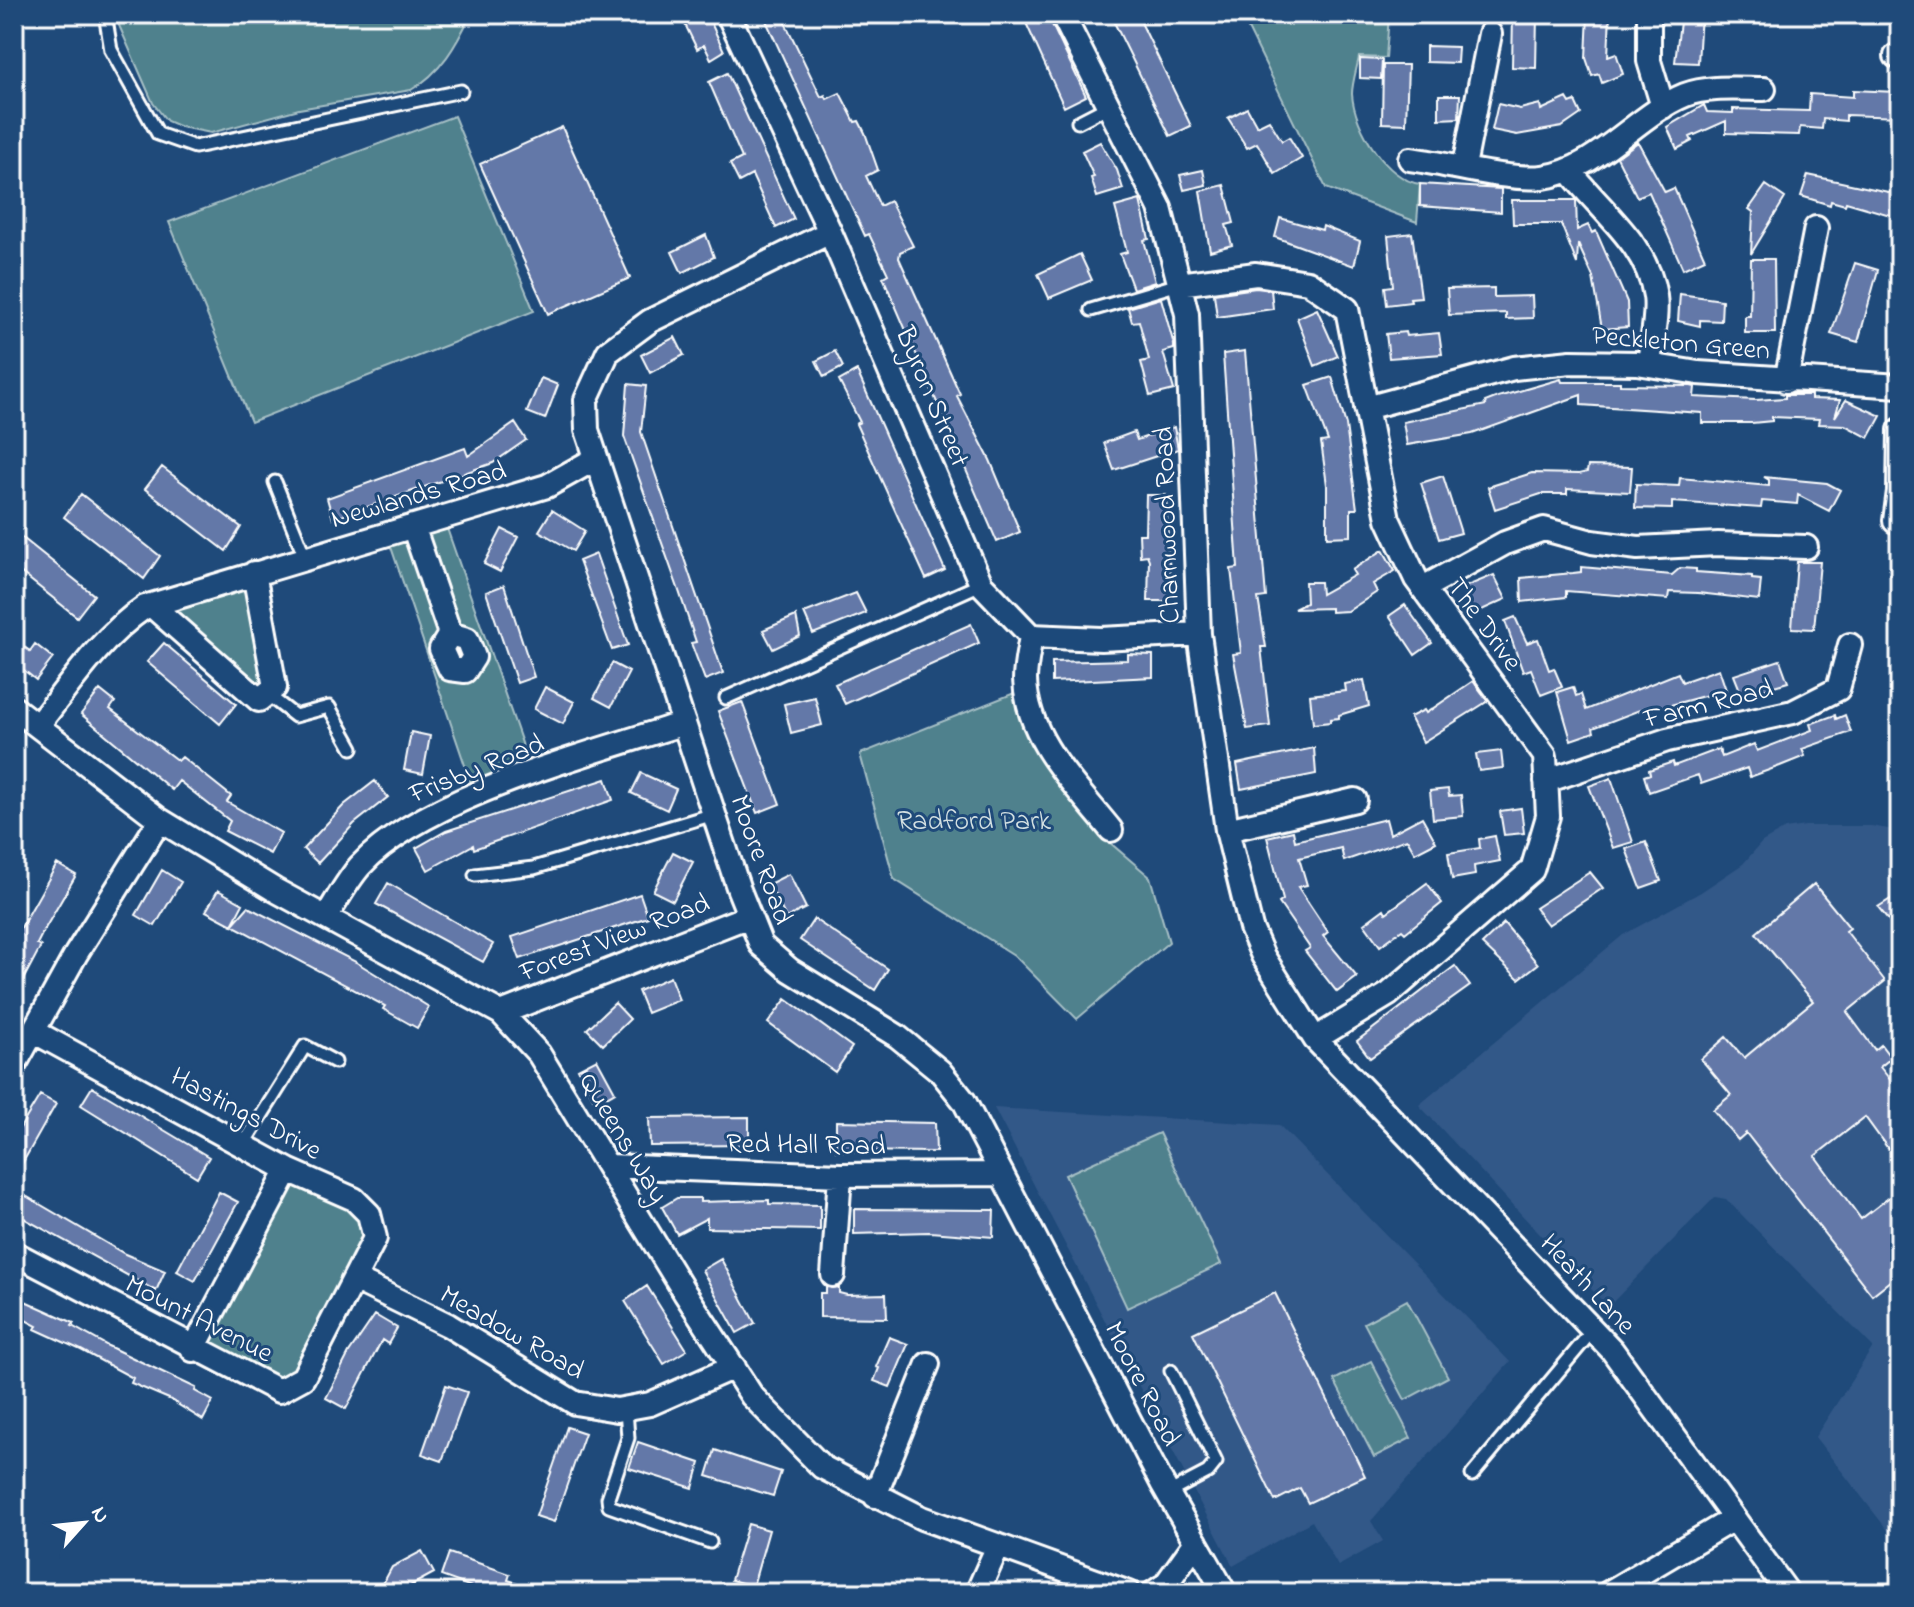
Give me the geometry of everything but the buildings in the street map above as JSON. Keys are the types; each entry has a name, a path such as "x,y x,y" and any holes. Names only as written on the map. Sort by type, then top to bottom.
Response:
{"street":[{"name":"Byron Street","path":"728,14 830,232 981,584 1031,636"},
{"name":"Charnwood Road","path":"1062,14 1160,208 1187,314 1199,634 1227,830 1251,928 1263,956 1315,1039"},
{"path":"1649,14 1649,61 1663,107"},
{"path":"1464,166 1490,34"},
{"path":"1410,159 1464,166 1504,176 1543,177 1569,170 1663,107 1688,94 1764,89"},
{"path":"1569,170 1596,205 1627,235 1646,262 1655,298 1649,364"},
{"path":"1786,381 1816,228"},
{"name":"Moore Road","path":"830,232 650,321 608,352 586,400 587,430 595,459 761,945 790,970 897,1036 940,1071 964,1101 1168,1493 1225,1593"},
{"name":"The Drive","path":"1179,284 1256,274 1308,282 1347,309 1388,519 1423,588 1545,756 1548,816 1532,870 1389,994 1315,1039"},
{"name":"Peckleton Green","path":"1366,408 1514,368 1571,362 1649,364 1786,381 1900,386"},
{"path":"1895,521 1900,430"},
{"name":"Newlands Road","path":"38,725 107,640 126,620 151,605 547,486 595,459"},
{"path":"413,526 450,634"},
{"path":"1423,588 1505,543 1544,529 1592,542 1638,548 1718,544 1806,547"},
{"path":"151,605 259,700 275,687 254,573"},
{"path":"1111,830 1048,750 1029,709 1025,679 1031,636 1101,639 1199,634"},
{"name":"Farm Road","path":"1546,781 1667,740 1793,712 1838,689 1850,645"},
{"name":"Queens Way","path":"14,708 160,820 326,917 501,1013 539,1054 685,1293 752,1396 822,1467 922,1518 1129,1593"},
{"name":"Frisby Road","path":"326,917 361,866 408,828 494,787 684,723"},
{"path":"1227,830 1355,800"},
{"path":"14,1066 160,820"},
{"name":"Forest View Road","path":"501,1013 749,916"},
{"name":"Hastings Drive","path":"33,1031 288,1170 354,1199 369,1214 375,1238 356,1280"},
{"name":"Heath Lane","path":"1315,1039 1612,1350 1788,1593"},
{"name":"Red Hall Road","path":"609,1166 840,1175 1002,1174"},
{"path":"193,1350 288,1170"},
{"path":"833,1275 840,1175"},
{"name":"Mount Avenue","path":"14,1253 193,1350 279,1391 303,1378 356,1280"},
{"name":"Meadow Road","path":"356,1280 448,1325 575,1403 626,1409 650,1404 734,1367"},
{"path":"875,1496 928,1364"},
{"path":"1608,1593 1733,1519"},
{"path":"1153,1593 1166,1584 1196,1542"},
{"path":"977,1593 998,1546"}],"lane":[{"path":"105,14 111,50 158,134 195,147 461,91"},
{"path":"1078,122 1109,106"},
{"path":"1091,310 1179,284"},
{"path":"275,482 305,557"},
{"path":"726,698 981,584"},
{"path":"267,694 295,716 329,707 352,748"},
{"path":"475,875 534,868 714,814"},
{"path":"243,1145 305,1046 335,1062"},
{"path":"1472,1475 1593,1330"},
{"path":"1168,1493 1208,1472 1216,1462 1171,1371"},
{"path":"626,1409 628,1438 608,1498 609,1506 710,1542"}],"shaded area":[{"path":"1871,826 1900,831 1900,1546 1815,1437 1873,1347 1726,1199 1715,1197 1608,1307 1419,1105 1623,935 1701,892 1743,864 1762,842 1785,829"},
{"path":"994,1108 1279,1125 1510,1362 1371,1521 1383,1541 1338,1566 1312,1521 1233,1566"}],"green space":[{"path":"114,14 471,14 447,57 431,75 411,90 299,109 211,133 167,121 153,103"},
{"path":"1241,14 1389,14 1386,58 1359,57 1352,94 1359,122 1374,150 1396,173 1420,184 1417,222 1326,188"},
{"path":"454,116 534,311 251,422 169,222"},
{"path":"443,517 531,769 475,795 388,538"},
{"path":"254,573 275,687 259,700 145,607"},
{"name":"Radford Park","path":"1017,692 1108,841 1150,877 1169,942 1077,1019 1014,955 894,879 860,754"},
{"path":"1159,1133 1221,1264 1127,1308 1065,1175"},
{"path":"288,1170 354,1199 375,1238 303,1378 279,1391 193,1350"},
{"path":"1407,1300 1448,1377 1405,1400 1364,1323"},
{"path":"1371,1361 1411,1438 1374,1457 1334,1380"}]}
